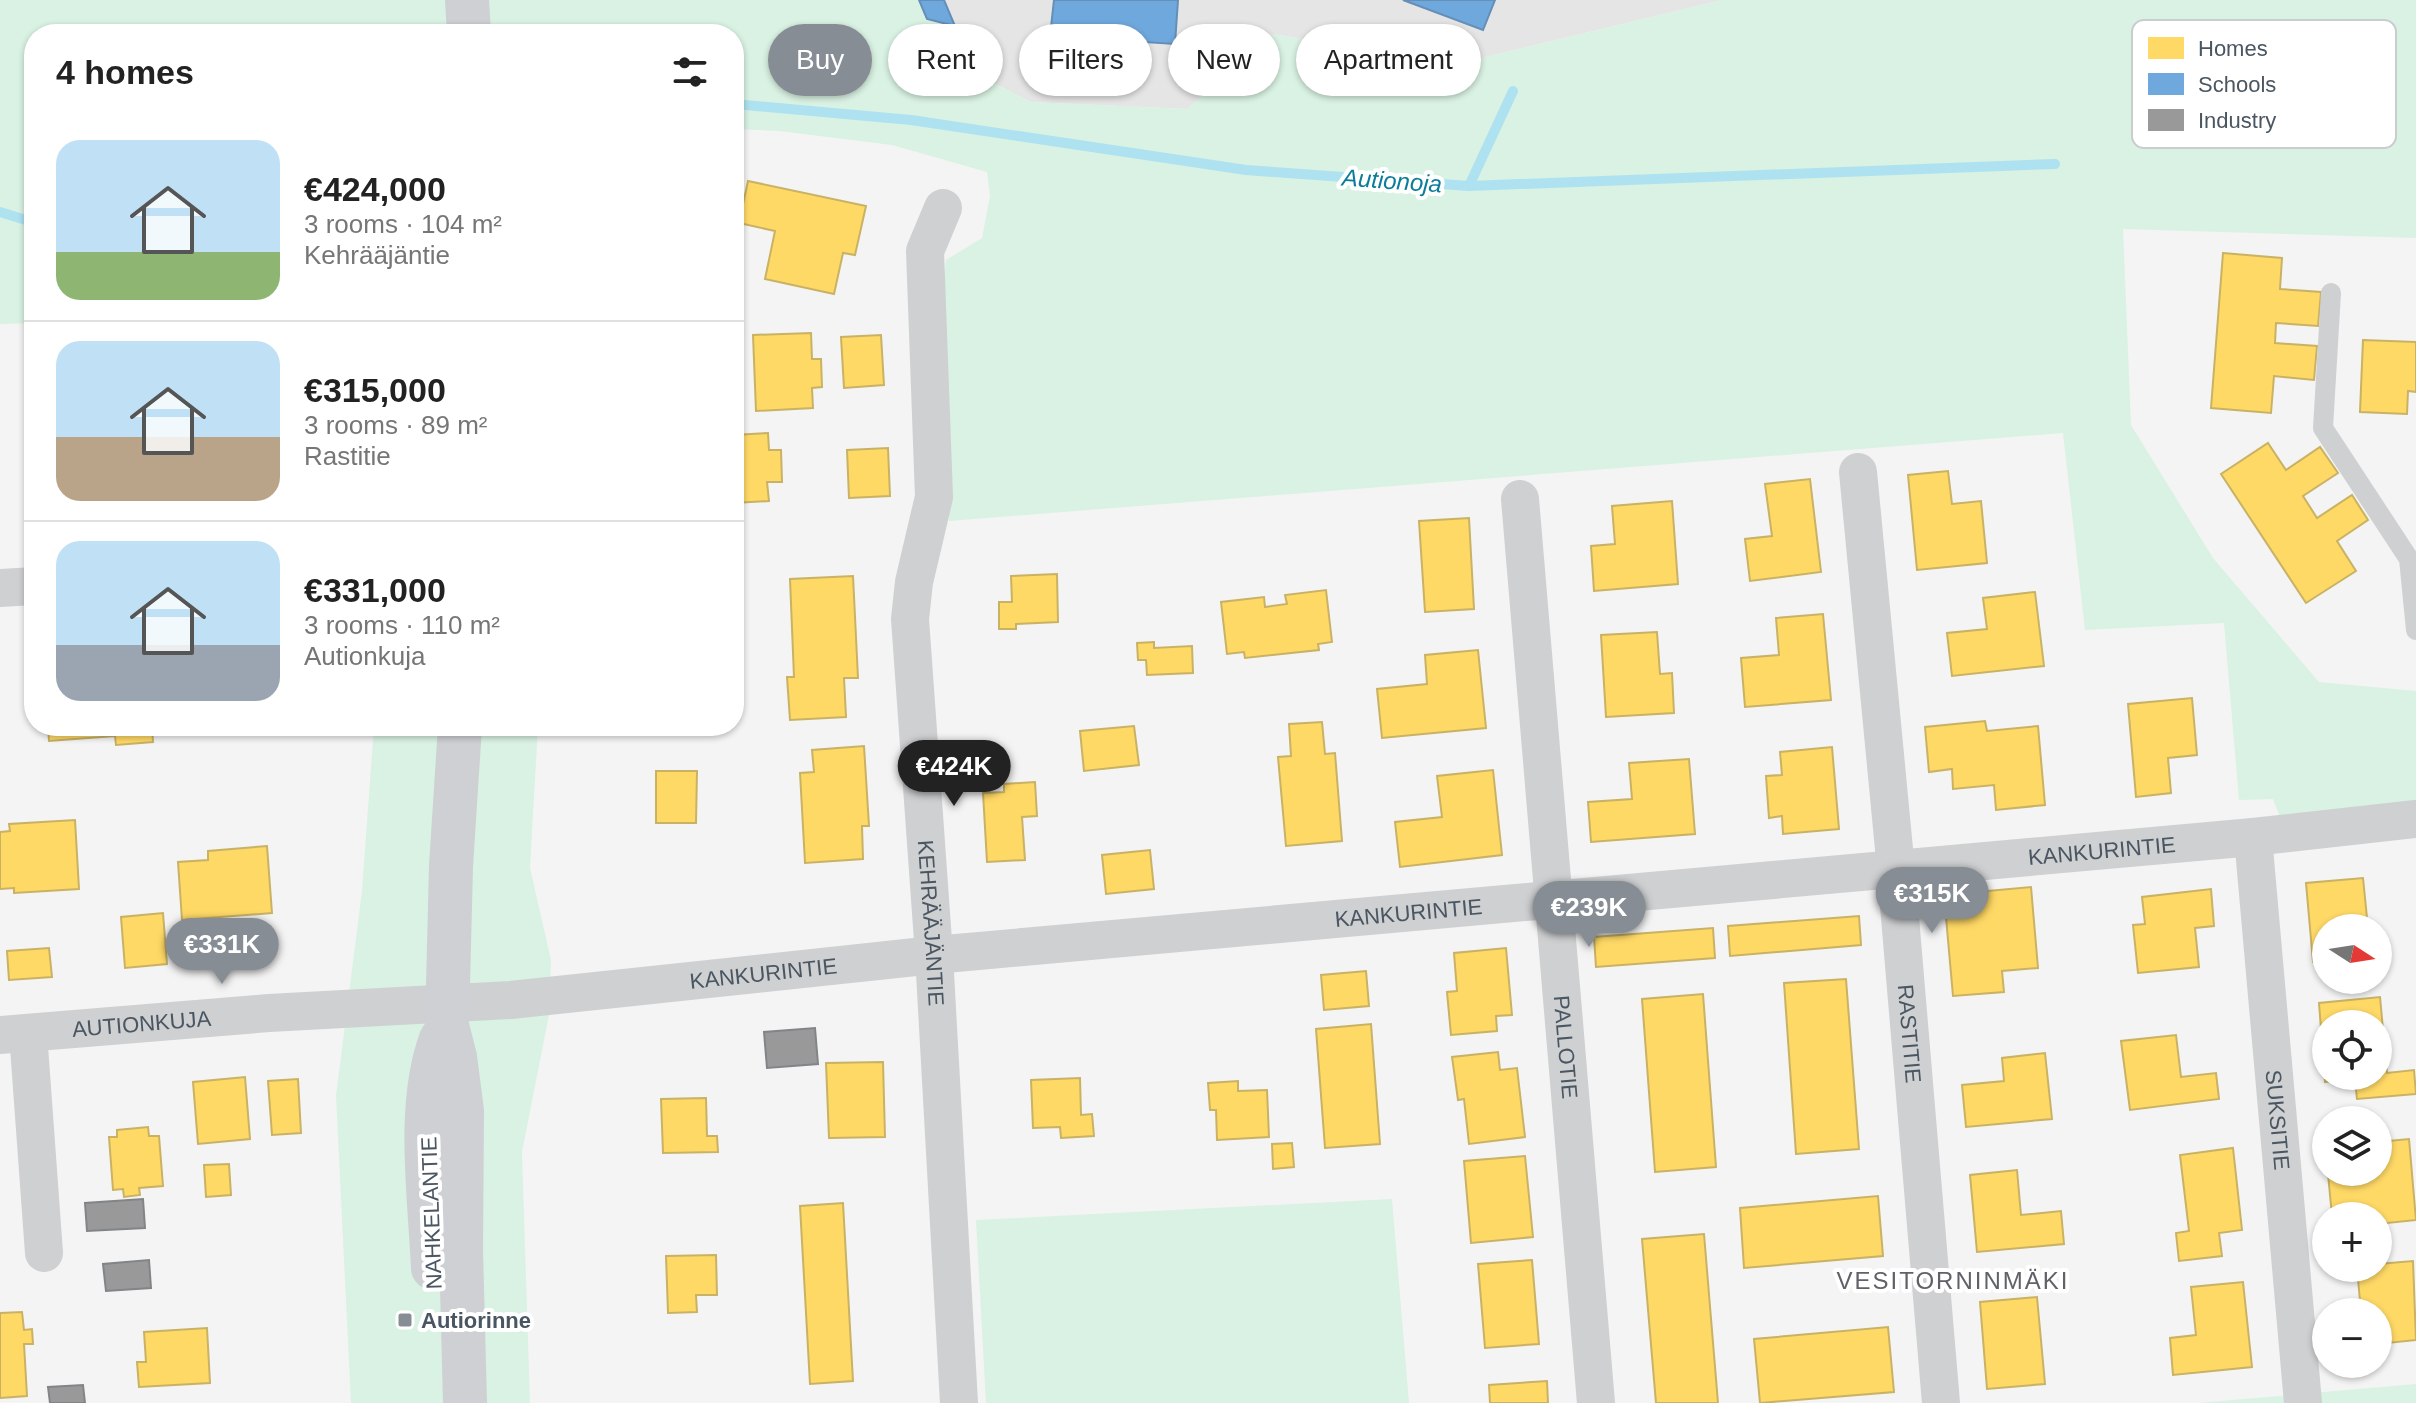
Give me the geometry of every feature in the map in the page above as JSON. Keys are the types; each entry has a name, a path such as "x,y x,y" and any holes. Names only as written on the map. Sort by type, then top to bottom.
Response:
{"main road":[{"path":"467,0 468,24"},
{"name":"NAHKELANTIE","path":"459,736 451,866 447,1015 462,1111 461,1250 465,1403"},
{"name":"NAHKELANTIE","path":"438,1403 427,1110 434,1058 447,1015"}],"street":[{"name":"KEHRÄÄJÄNTIE","path":"943,208 925,251 934,497 914,582 910,619 934,955 959,1403"},
{"name":"RASTITIE","path":"1858,472 1896,870 1941,1403"},
{"name":"PALLOTIE","path":"1520,499 1596,1403"},
{"path":"0,588 24,587"},
{"name":"KANKURINTIE","path":"447,1015 511,1000 934,955 1896,870 2416,819"},
{"name":"SUKSITIE","path":"2253,837 2303,1403"},
{"name":"AUTIONKUJA","path":"44,1253 14,1034 269,1013 447,1015"}],"lane":[{"path":"2331,293 2323,428 2409,559 2416,630"}],"shaded area":[{"path":"929,0 1722,0 1481,58 1481,24 1296,24 1296,38 1280,35 1280,24 1168,24 1168,96 1202,96 1187,109 1031,102 1019,96 1003,88 1003,24 939,24"}],"green space":[{"path":"0,0 919,0 927,19 939,24 888,24 888,96 1003,96 1003,88 1031,102 1187,109 1202,96 1280,96 1280,35 1296,38 1296,96 1481,96 1481,58 1722,0 2416,0 2416,238 2123,229 2131,425 2213,558 2319,682 2416,691 2416,810 2281,820 2273,799 2239,800 2224,623 2085,630 2063,433 949,521 941,303 946,260 982,238 990,196 987,172 892,145 744,129 744,24 24,24 24,323 0,324"},
{"path":"373,736 537,736 530,868 551,960 549,1015 522,1152 530,1403 351,1403 336,1096 362,891"},
{"path":"1392,1199 1409,1403 986,1403 976,1220"},
{"path":"2416,1384 2416,1403 2198,1403"}],"building: Homes":[{"path":"748,181 866,206 855,255 843,253 834,294 765,279 775,231 744,224"},
{"path":"2223,253 2282,258 2280,289 2321,292 2318,326 2276,323 2275,343 2317,346 2314,380 2274,376 2271,413 2211,408"},
{"path":"811,333 812,359 821,359 822,387 812,388 813,408 756,411 753,335"},
{"path":"881,335 884,385 844,388 841,337"},
{"path":"2363,340 2416,342 2416,392 2408,391 2407,414 2360,412"},
{"path":"768,433 769,450 781,450 782,482 767,482 769,501 744,502 744,434"},
{"path":"2268,443 2286,470 2320,447 2338,473 2303,496 2317,518 2352,495 2368,520 2337,541 2356,571 2306,603 2221,474"},
{"path":"888,448 890,496 849,498 847,450"},
{"path":"1948,471 1952,504 1981,501 1987,563 1917,570 1908,475"},
{"path":"1810,479 1821,572 1750,581 1745,539 1772,536 1765,484"},
{"path":"1672,501 1678,584 1594,591 1591,546 1615,544 1612,506"},
{"path":"1469,518 1474,609 1425,612 1419,521"},
{"path":"1057,574 1058,622 1016,624 1016,629 999,629 999,602 1012,602 1011,576"},
{"path":"853,576 858,678 844,678 846,717 790,720 787,677 794,677 790,579"},
{"path":"1326,590 1332,642 1318,644 1319,650 1245,658 1244,652 1227,654 1221,602 1264,597 1265,607 1287,604 1285,595"},
{"path":"2035,592 2044,666 1952,676 1947,633 1987,629 1983,598"},
{"path":"1823,614 1831,700 1745,707 1741,658 1779,655 1776,618"},
{"path":"1657,632 1660,674 1672,673 1674,713 1606,717 1601,635"},
{"path":"1154,642 1154,648 1192,646 1193,673 1147,675 1146,660 1138,660 1137,643"},
{"path":"1478,650 1486,728 1382,738 1377,689 1427,684 1425,655"},
{"path":"2192,698 2197,755 2168,758 2171,793 2136,797 2128,704"},
{"path":"1985,721 1987,731 2038,726 2045,805 1996,810 1994,785 1953,789 1952,769 1929,772 1925,727"},
{"path":"1322,722 1325,754 1335,753 1342,841 1286,846 1278,757 1291,756 1289,724"},
{"path":"1134,726 1139,765 1084,771 1080,731"},
{"path":"49,736 115,736 49,741"},
{"path":"115,736 153,736 153,742 116,745"},
{"path":"864,746 869,826 862,826 863,859 805,863 800,773 814,772 812,750"},
{"path":"1832,747 1839,829 1783,834 1782,816 1769,818 1766,776 1782,775 1780,752"},
{"path":"1689,759 1695,834 1591,842 1588,802 1632,799 1629,763"},
{"path":"1493,770 1502,855 1400,867 1395,822 1442,817 1437,776"},
{"path":"656,771 697,771 696,823 656,823"},
{"path":"1035,782 1037,816 1022,817 1025,860 987,862 983,793 1004,792 1004,784"},
{"path":"75,820 79,889 14,893 14,888 0,889 0,832 10,831 9,824"},
{"path":"267,846 272,913 182,920 178,862 208,860 208,851"},
{"path":"1150,850 1154,889 1106,894 1102,855"},
{"path":"2363,878 2367,914 2312,914 2312,951 2306,883"},
{"path":"2031,887 2038,968 2002,971 2004,992 1953,996 1944,895"},
{"path":"2211,889 2214,926 2195,928 2199,967 2138,973 2133,925 2145,924 2142,897"},
{"path":"163,913 167,964 125,968 121,917"},
{"path":"1859,916 1861,945 1730,956 1728,926"},
{"path":"1713,928 1715,958 1596,967 1594,937"},
{"path":"49,948 52,977 9,980 7,951"},
{"path":"1506,948 1512,1015 1496,1016 1497,1031 1451,1035 1447,992 1457,991 1454,953"},
{"path":"1366,971 1369,1006 1324,1010 1321,975"},
{"path":"1846,979 1859,1149 1796,1154 1784,983"},
{"path":"1703,994 1716,1167 1655,1172 1642,999"},
{"path":"2380,997 2381,1010 2320,1010 2319,1003"},
{"path":"1371,1024 1380,1144 1325,1148 1316,1029"},
{"path":"2176,1035 2181,1077 2216,1073 2219,1099 2130,1110 2121,1041"},
{"path":"1498,1052 1500,1070 1517,1068 1525,1137 1469,1144 1464,1099 1458,1100 1452,1057"},
{"path":"2045,1053 2052,1119 1966,1127 1962,1085 2004,1081 2002,1058"},
{"path":"883,1062 885,1137 829,1138 826,1063"},
{"path":"2414,1070 2416,1094 2357,1099 2356,1090 2392,1090 2392,1072"},
{"path":"245,1077 250,1139 198,1144 193,1082"},
{"path":"1080,1078 1081,1115 1092,1114 1094,1136 1061,1138 1060,1127 1033,1128 1031,1080"},
{"path":"298,1079 301,1133 272,1135 268,1081"},
{"path":"1238,1081 1238,1091 1267,1090 1269,1137 1217,1140 1216,1110 1210,1110 1208,1083"},
{"path":"706,1098 707,1136 717,1136 718,1152 663,1153 661,1099"},
{"path":"148,1127 149,1136 159,1136 163,1186 139,1188 140,1195 124,1197 123,1189 113,1190 109,1137 117,1137 117,1130"},
{"path":"2409,1139 2416,1220 2392,1223 2392,1202 2331,1202 2329,1186 2392,1186 2392,1141"},
{"path":"1292,1143 1294,1167 1273,1169 1272,1144"},
{"path":"2233,1148 2242,1230 2219,1233 2222,1256 2179,1261 2176,1233 2189,1231 2180,1155"},
{"path":"1525,1156 1533,1237 1471,1243 1464,1161"},
{"path":"229,1164 231,1195 206,1197 204,1165"},
{"path":"2017,1170 2021,1215 2061,1211 2064,1244 1977,1252 1970,1175"},
{"path":"1878,1196 1883,1256 1744,1268 1740,1208"},
{"path":"843,1203 853,1381 810,1384 800,1206"},
{"path":"1704,1234 1718,1403 1656,1403 1642,1239"},
{"path":"716,1255 717,1295 696,1295 697,1312 668,1313 666,1256"},
{"path":"1532,1260 1539,1344 1485,1348 1478,1264"},
{"path":"2413,1261 2416,1340 2392,1343 2392,1298 2360,1298 2358,1282 2392,1282 2392,1263"},
{"path":"2243,1282 2252,1367 2173,1375 2170,1338 2196,1335 2191,1287"},
{"path":"2037,1297 2045,1384 1987,1389 1980,1302"},
{"path":"22,1312 24,1330 32,1329 33,1344 24,1344 27,1396 0,1398 0,1313"},
{"path":"1888,1327 1894,1392 1760,1403 1754,1339"},
{"path":"207,1328 210,1383 139,1387 137,1362 146,1362 144,1332"},
{"path":"1547,1381 1548,1403 1490,1403 1489,1385"}],"building: Schools":[{"path":"919,0 944,0 954,24 947,24 927,19"},
{"path":"1054,0 1178,0 1176,24 1168,24 1168,44 1152,43 1152,24 1051,24"},
{"path":"1403,0 1495,0 1483,30 1481,24 1467,24"}],"building: Industry":[{"path":"815,1028 818,1064 767,1068 764,1032"},
{"path":"143,1199 145,1228 87,1231 85,1203"},
{"path":"149,1260 151,1288 106,1291 103,1264"},
{"path":"83,1385 85,1403 50,1403 48,1387"}],"waterway":[{"path":"1469,186 1513,91"},
{"name":"Autionoja","path":"744,105 911,120 1246,170 1469,186 2055,164"},
{"name":"Autionoja","path":"0,212 24,219"}],"place":[{"name":"Autiorinne","path":"405,1320"}],"district":[{"name":"VESITORNINMÄKI","path":"1953,1281"}]}
